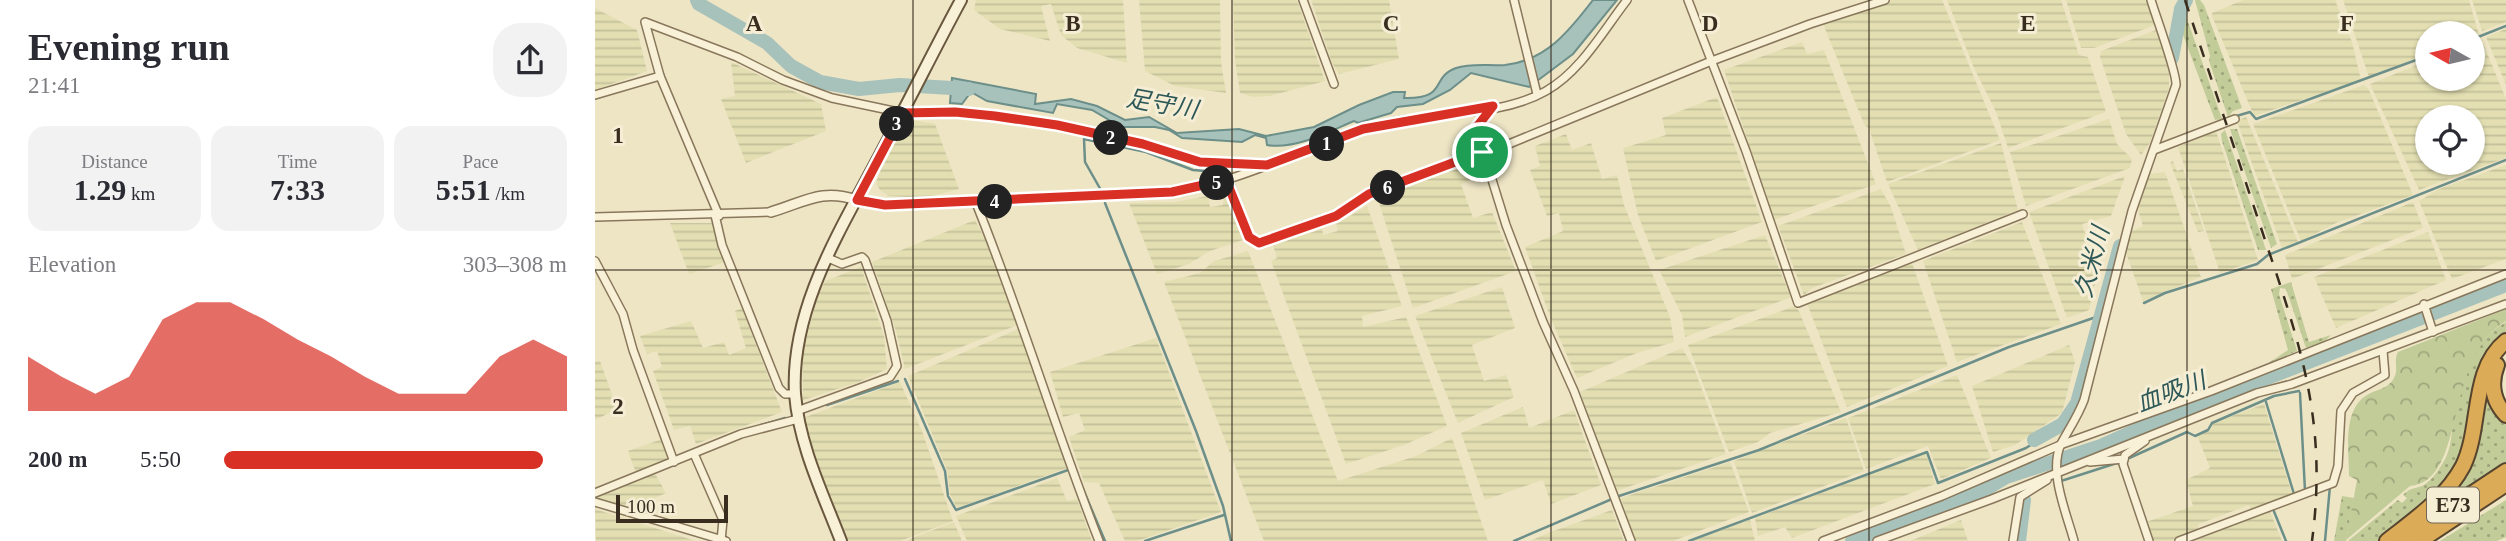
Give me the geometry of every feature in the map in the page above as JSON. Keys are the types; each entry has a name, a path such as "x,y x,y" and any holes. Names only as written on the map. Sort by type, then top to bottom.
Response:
{"highway":[{"path":"2386,541 2430,507 2458,475 2472,440 2485,371 2494,353 2506,341"},
{"path":"2506,353 2497,365 2492,379 2497,402 2506,415"},
{"name":"E73","path":"2401,541 2506,471"},
{"name":"E73","path":"2420,541 2506,484"},
{"path":"2439,528 2506,492"}],"main road":[{"path":"841,541 808,456 798,415 795,394 796,358 801,328 828,258 961,0"}],"street":[{"path":"1303,0 1335,84"},
{"path":"1514,0 1537,92"},
{"path":"595,217 771,212 821,194 838,193 885,205 976,203 1172,192 1226,180 1363,129 1493,106 1537,92 1555,84 1580,62 1627,0"},
{"path":"1688,0 1746,151 1798,303 2023,214"},
{"path":"1226,180 1249,237 1259,243 1336,216 1369,194 1709,60 1885,0"},
{"path":"2074,541 2060,496 2060,448 2073,427 2084,400 2132,211 2173,96 2176,75 2164,46 2151,0"},
{"path":"795,394 785,394 779,388 722,245 717,215 660,76 645,22 737,57 783,80 832,98 904,110 955,112 1057,125 1143,144 1200,162 1267,165"},
{"path":"595,95 660,76"},
{"path":"1493,106 1476,128 1482,151 1543,322 1574,391 1631,541"},
{"path":"2154,150 2235,119"},
{"path":"976,203 1031,349 1071,471 1099,541"},
{"path":"595,493 673,460 695,456 741,434 798,415 890,377 897,366 887,321 865,260 862,257 842,264 828,258"},
{"path":"595,261 631,334 633,350 673,460"},
{"path":"1823,541 2506,274"},
{"path":"1877,541 2257,393 2292,384 2383,351 2432,329 2506,304"},
{"path":"2425,306 2432,329"},
{"path":"2179,541 2333,483 2338,466 2341,411 2353,393 2385,376 2383,351"},
{"path":"2082,462 2124,458 2146,437"},
{"path":"595,502 723,541 723,520 695,456"},
{"path":"2124,458 2149,541"},
{"path":"2013,541 2020,497 2059,469"}],"shaded area":[{"path":"976,0 1123,0 1127,63 1077,48 1061,35 1051,4 1041,6 1050,41 1000,29 974,10"},
{"path":"1139,0 1220,0 1221,62 1226,93 1175,86 1145,71"},
{"path":"1233,0 1297,0 1325,81 1270,96 1253,97 1240,93 1235,60"},
{"path":"1311,0 1389,0 1399,59 1339,74 1332,63"},
{"path":"1892,0 1942,0 2000,140 1887,182 1869,129 1864,124 1823,24"},
{"path":"1947,0 2061,0 2079,55 2088,57 2106,112 2008,148 1996,112 1974,68"},
{"path":"2066,0 2147,0 2155,25 2094,48 2081,48"},
{"path":"2243,0 2335,0 2352,42 2361,80 2254,116 2212,16 2212,13"},
{"path":"2343,0 2469,0 2475,21 2415,21 2415,59 2369,77"},
{"path":"2472,0 2506,0 2506,22 2485,30 2485,21 2479,21"},
{"path":"595,8 637,30 647,71 595,90"},
{"path":"2506,29 2506,85 2486,37"},
{"path":"2156,30 2169,70 2169,88 2150,143 2141,155 2126,134 2100,57 2101,51"},
{"path":"1802,42 1807,54 1824,50 1876,184 1774,220 1724,70"},
{"path":"2485,48 2506,99 2506,158 2485,166 2485,105 2415,105 2415,175 2460,175 2419,190 2370,84 2415,66 2415,91 2485,91"},
{"path":"731,62 821,104 826,131 746,163 721,99 735,96"},
{"path":"2364,85 2369,90 2413,195 2336,223 2301,241 2253,124"},
{"path":"1717,97 1762,222 1656,261 1638,215 1623,148 1666,135 1662,118"},
{"path":"2246,117 2298,242 2282,248 2237,121"},
{"path":"906,119 935,124 959,189 926,198 888,196 880,190 876,183 880,171"},
{"path":"2109,119 2117,144 2132,159 2130,168 2026,206 2010,152"},
{"path":"2216,131 2258,260 2220,273 2178,147"},
{"path":"1566,134 1572,150 1591,143 1602,179 1617,175 1624,205 1670,317 1674,342 1637,353 1577,378 1551,319 1525,247 1563,231 1559,213 1547,216 1530,170 1540,166 1535,146"},
{"path":"2001,143 2018,210 1918,250 1888,184"},
{"path":"1478,160 1481,176 1461,184 1473,218 1492,212 1516,271 1413,308 1379,203 1395,197 1394,192"},
{"path":"2173,161 2177,171 2183,169 2204,231 2198,232 2170,163"},
{"path":"2506,165 2506,259 2452,279 2419,201 2439,189 2485,175 2485,173"},
{"path":"2165,172 2201,277 2143,301 2126,253 2130,232 2143,226 2138,210 2149,174"},
{"path":"2125,176 2111,216 2082,224 2093,257 2102,253 2089,310 2067,318 2029,212"},
{"path":"1881,189 1891,207 1906,254 1812,288 1804,295 1778,226"},
{"path":"1224,191 1243,240 1210,251 1189,264 1157,274 1129,203 1175,202 1208,196 1210,207 1223,205"},
{"path":"2413,202 2423,228 2292,279 2285,255"},
{"path":"1367,206 1402,306 1362,316 1363,327 1406,317 1447,426 1404,445 1346,464 1271,261 1277,258 1273,245 1322,229 1323,235 1338,231 1336,224"},
{"path":"975,220 997,262 1020,324 905,369 896,331 872,262"},
{"path":"2022,222 2061,324 1957,362 1923,261"},
{"path":"670,223 713,223 725,262 689,274"},
{"path":"2428,232 2446,280 2336,328 2314,277"},
{"path":"1765,235 1791,297 1685,337 1682,315 1659,270"},
{"path":"1248,251 1338,481 1416,456 1452,438 1488,541 1264,541 1164,282 1200,273 1214,261"},
{"path":"1911,260 1948,366 1847,407 1806,301"},
{"path":"861,267 884,336 887,369 859,382 803,400 802,353 818,296 825,281"},
{"path":"1502,287 1515,328 1472,345 1484,381 1506,375 1514,397 1458,423 1415,316"},
{"path":"1795,306 1841,412 1770,433 1758,442 1729,452 1688,345"},
{"path":"742,308 782,412 696,444 690,426 674,430 653,371 662,367 657,351 647,354 640,336 691,321 703,348 724,342 729,355 746,348 735,311"},
{"path":"1021,328 1067,468 957,508 950,494 947,470 908,376"},
{"path":"1156,338 1221,512 1137,541 1125,541 1099,483 1084,482 1069,437 1085,430 1079,413 1063,417 1050,372"},
{"path":"2069,345 2075,362 2062,413 2015,445 1993,452 1972,386"},
{"path":"1682,348 1694,368 1726,454 1616,491 1580,392"},
{"path":"600,361 617,409 595,420 595,362"},
{"path":"1957,375 1991,458 1941,479 1928,446 1866,469 1848,418"},
{"path":"900,382 922,431 953,521 900,541 847,541 808,441 803,418"},
{"path":"2264,404 2292,494 2290,497 2251,511 2249,505 2199,524 2198,530 2171,541 2152,541 2146,522 2193,506 2186,480 2210,468 2197,435 2209,430 2211,424"},
{"path":"1523,407 1529,428 1574,410 1601,485 1551,504 1543,480 1485,500 1461,433"},
{"path":"1846,418 1864,471 1752,513 1734,461"},
{"path":"662,439 667,460 636,473 628,451"},
{"path":"1926,453 1935,484 1792,538 1785,527 1758,536 1755,518"},
{"path":"1730,462 1749,512 1673,541 1635,541 1621,498"},
{"path":"654,472 666,493 627,510 595,500 595,495"},
{"path":"1057,478 1067,501 1077,499 1092,541 967,541 956,516"},
{"path":"595,509 696,541 596,541"},
{"path":"2269,509 2282,541 2186,541"},
{"path":"1612,510 1624,541 1530,541 1548,533"},
{"path":"1750,520 1755,541 1692,541"},
{"path":"1961,520 1968,541 1910,541"},
{"path":"954,522 962,541 907,541 912,538"}],"green space":[{"path":"2195,0 2200,0 2204,5 2242,108 2233,111 2228,117 2209,61"},
{"path":"2184,10 2222,119 2215,120 2182,32"},
{"path":"2230,129 2237,129 2277,244 2271,248"},
{"path":"2225,130 2266,250 2258,250 2222,141 2221,134"},
{"path":"2291,282 2309,342 2331,335 2324,342 2306,348 2286,289 2280,288 2279,294 2297,351 2267,364 2288,350 2271,289"},
{"path":"2506,309 2506,321 2486,339 2472,362 2440,463 2428,479 2410,486 2346,540 2357,480 2349,476 2350,421 2359,402 2392,382 2398,352"},
{"path":"2506,322 2506,335 2454,469 2446,481 2379,541 2348,541 2398,500 2402,503 2407,498 2403,495 2405,493 2426,484 2436,473 2449,449 2459,396 2475,353 2493,331"},
{"path":"2486,389 2506,421 2506,463 2432,511 2448,494"},
{"path":"2342,496 2354,498 2346,541 2334,541"},
{"path":"2506,500 2506,537 2497,541 2440,541"}],"water":[{"path":"1593,0 1617,0 1573,54 1529,87 1471,73 1450,90 1423,104 1397,107 1391,113 1358,123 1354,121 1289,145 1267,145 1266,138 1255,135 1242,142 1182,138 1169,130 1155,127 1121,127 1092,110 1057,104 1053,113 987,101 971,92 962,104 950,103 952,78 1036,94 1035,104 1071,99 1097,106 1125,120 1149,117 1177,133 1239,129 1266,136 1314,127 1393,92 1405,92 1404,98 1427,95 1433,92 1448,72 1462,66 1505,65 1533,57 1545,51 1566,33"}],"waterway":[{"name":"足守川","path":"697,0 699,4 767,43 791,66 820,82 859,89 900,85 969,89"},
{"name":"久米川","path":"2172,58 2181,9 2186,0"},
{"path":"2485,34 2506,26"},
{"path":"2233,117 2250,112 2256,119 2415,60"},
{"path":"1102,192 1085,162 1084,139 1146,152 1193,170 1230,173"},
{"path":"1422,171 1480,148"},
{"path":"2144,303 2165,293 2257,264 2268,255 2506,160"},
{"path":"1233,182 1251,232 1262,239"},
{"path":"1105,203 1196,431 1223,506 1231,541"},
{"name":"久米川","path":"2034,440 2063,424 2077,403 2120,246"},
{"name":"血吸川","path":"1852,541 1983,491 2006,477 2101,446 2157,421 2506,285"},
{"path":"1514,541 1619,496 1759,450 2009,347 2102,315"},
{"path":"905,379 945,471 948,496 956,510 1068,470"},
{"path":"827,405 898,381"},
{"path":"2127,459 2187,432 2195,436 2208,430 2212,423 2274,396 2299,391"},
{"path":"2300,393 2305,491"},
{"path":"2266,402 2294,494"},
{"path":"761,425 785,418"},
{"path":"1689,541 1927,452 1938,483 2026,448 2044,436"},
{"path":"2061,481 2117,463"},
{"path":"2325,541 2330,486"},
{"path":"1083,489 1105,541"},
{"path":"1612,500 1627,541"},
{"name":"久米川","path":"2019,541 2024,500"},
{"path":"2273,509 2286,541"},
{"path":"1145,541 1224,515"}],"railway":[{"path":"2185,0 2284,298 2305,375 2316,453 2312,541"}],"route":[{"path":"1493,106 1476,128 1482,152 1369,194 1336,216 1259,243 1249,237 1226,180 1203,188 1172,192 1065,199 885,205 857,200 903,113 955,112 995,116 1057,125 1143,144 1200,162 1260,162 1267,165 1363,129 1493,106"}]}
